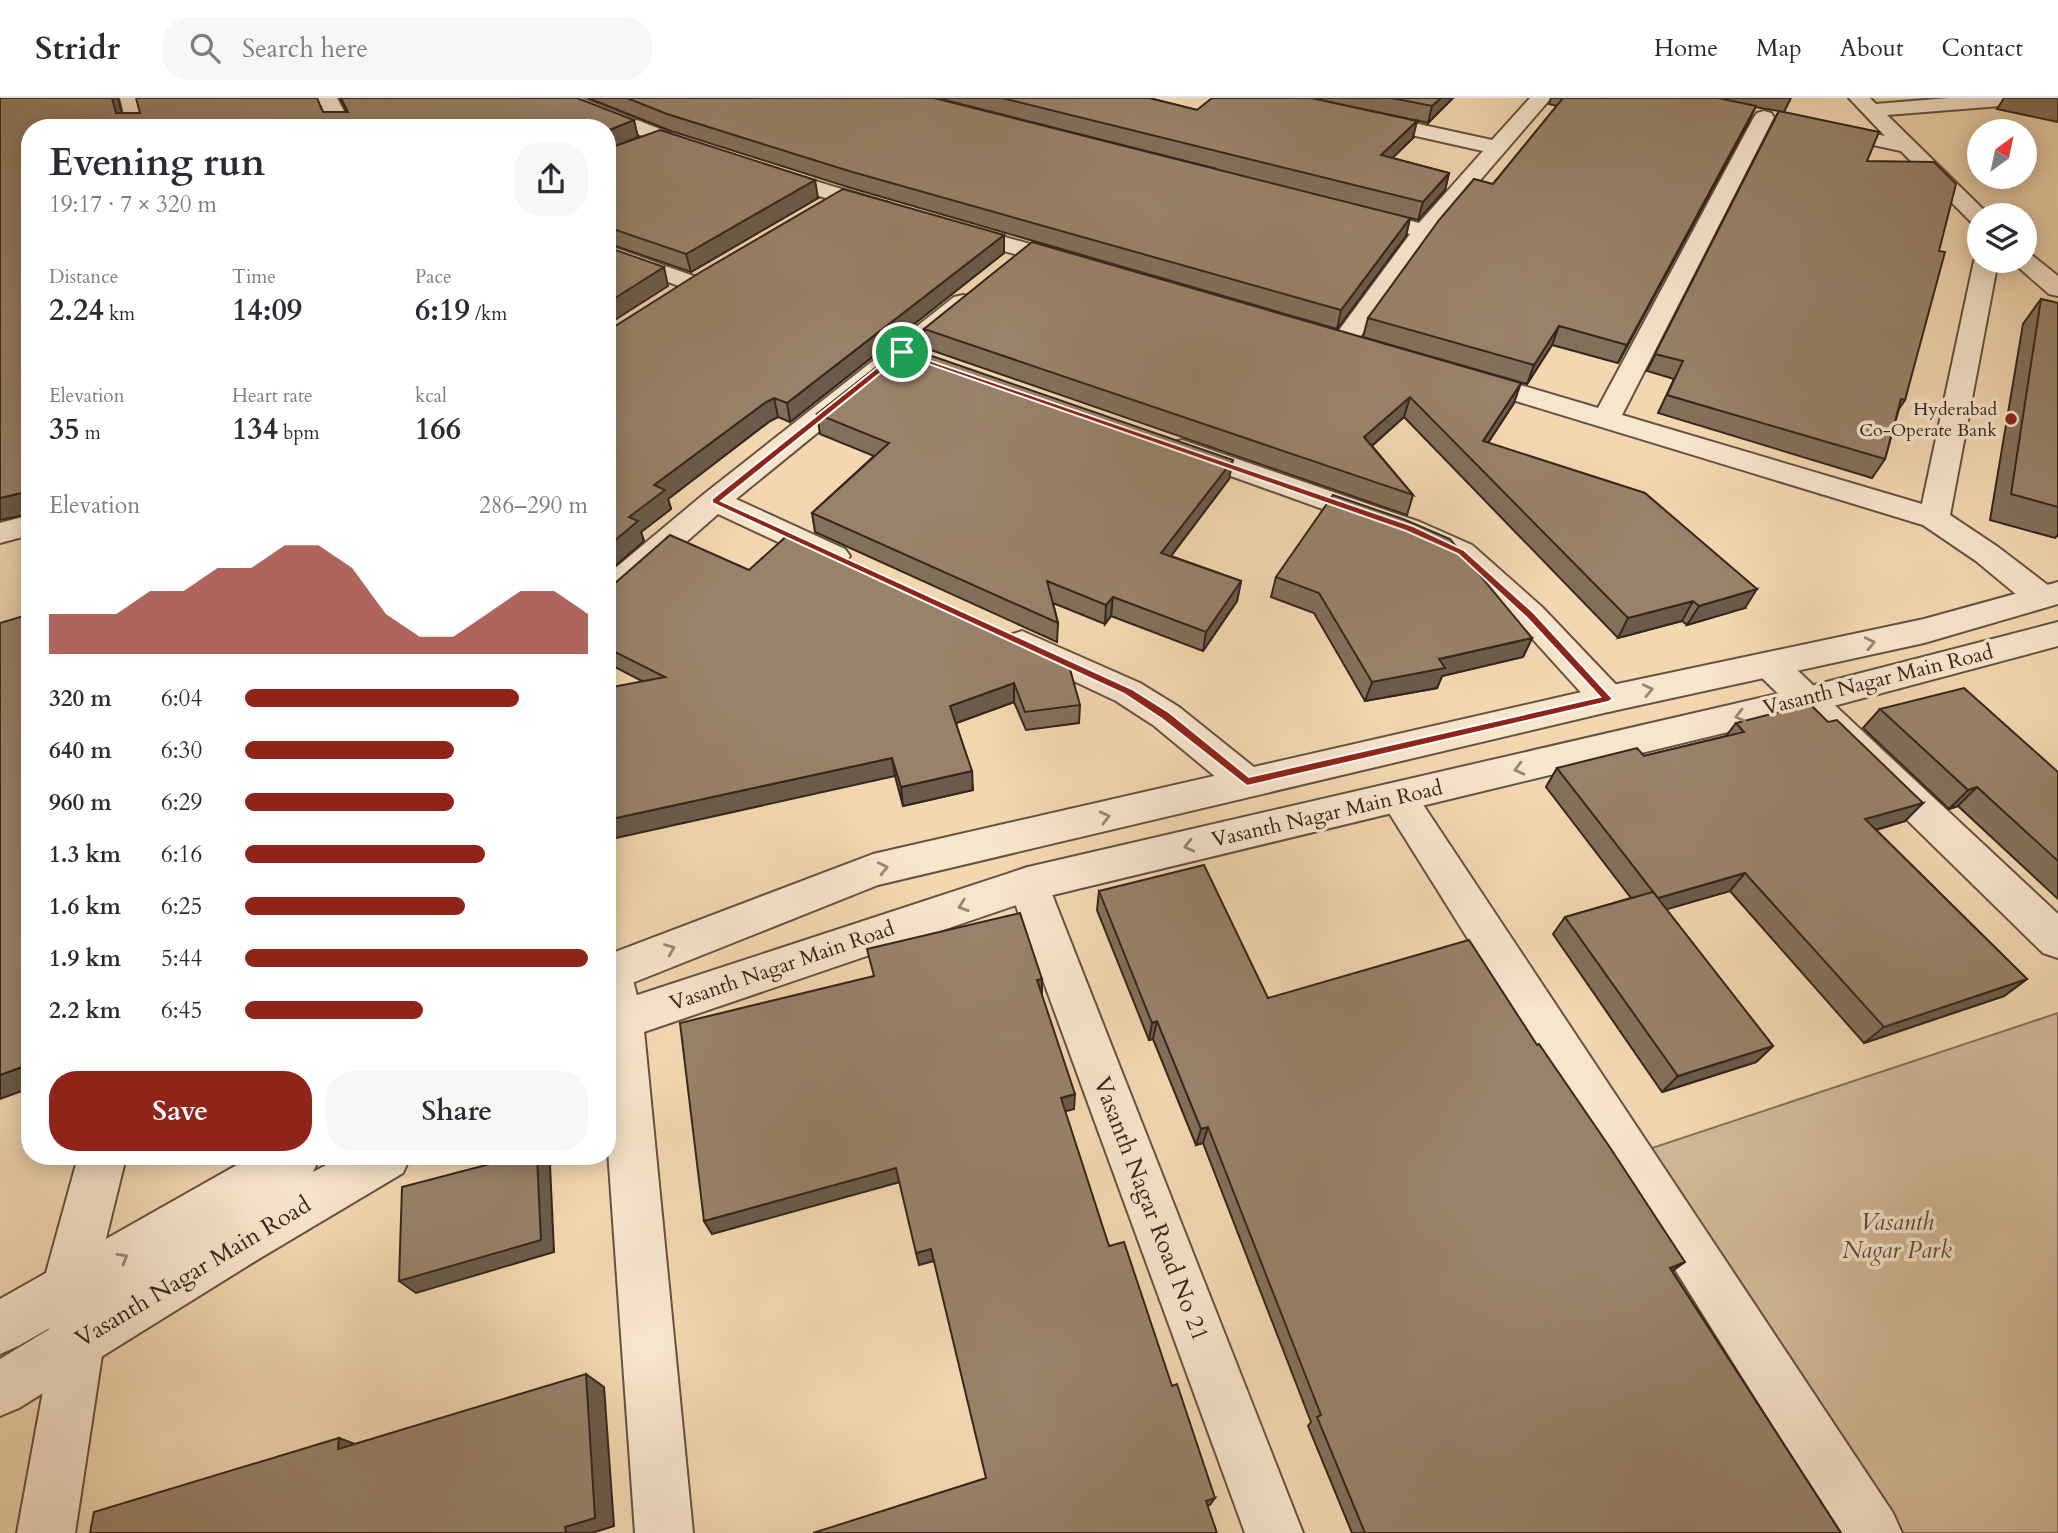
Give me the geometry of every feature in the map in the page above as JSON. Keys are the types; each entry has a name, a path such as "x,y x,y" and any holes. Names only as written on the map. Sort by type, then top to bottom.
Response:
{"street":[{"path":"130,98 135,119"},
{"path":"327,98 338,119"},
{"path":"563,98 689,146"},
{"path":"1272,98 1498,148"},
{"path":"1344,341 1424,231 1541,98"},
{"path":"1866,104 2014,99"},
{"path":"1866,104 1967,204"},
{"path":"1606,418 1771,119 1738,112"},
{"path":"1804,125 1910,147"},
{"path":"616,156 663,137"},
{"path":"740,164 917,219 1093,269"},
{"path":"819,210 842,196"},
{"path":"1344,211 1424,231"},
{"path":"1006,267 1027,250"},
{"path":"616,255 693,284"},
{"path":"2040,269 2058,289"},
{"path":"671,298 716,271"},
{"path":"1934,518 1984,273"},
{"path":"616,585 715,501 915,357 985,284"},
{"path":"1318,333 1370,349"},
{"path":"1449,372 1934,518 2052,600"},
{"path":"1149,438 1409,528 1461,552 1530,615 1608,699"},
{"path":"715,501 865,570"},
{"path":"0,534 21,528"},
{"name":"Vasanth Nagar Main Road","path":"616,997 873,870 1608,699 1924,631 2052,600"},
{"path":"990,628 1128,692 1166,716 1247,782"},
{"name":"Vasanth Nagar Main Road","path":"616,998 1028,884 1807,700 2058,634"},
{"path":"1770,665 2058,940"},
{"path":"1399,798 1873,1533"},
{"name":"Vasanth Nagar Road No 21","path":"1028,884 1274,1533"},
{"path":"616,1040 664,1533"},
{"path":"46,1533 78,1342 67,1291 100,1165"},
{"name":"Vasanth Nagar Main Road","path":"0,1328 282,1165"},
{"name":"Vasanth Nagar Main Road","path":"0,1390 239,1242 372,1165"}],"green space":[{"name":"Vasanth Nagar Park","path":"2058,1013 2058,1533 1902,1533 1646,1150"}],"building":[{"path":"0,98 112,98 116,113 140,113 136,98 317,98 323,112 348,112 341,98 577,98 634,120 616,127 616,119 21,119 21,493 0,498"},
{"path":"627,98 934,98 1410,218 1341,310 849,171 667,114"},
{"path":"1002,98 1149,98 1197,110 1212,98 1311,98 1417,121 1381,155 1449,173 1423,202"},
{"path":"1392,98 1441,98 1432,106"},
{"path":"1563,98 1718,98 1756,106 1627,345 1559,326 1534,365 1368,318 1439,220 1474,179 1493,184"},
{"path":"1779,111 1879,132 1867,161 1934,162 1956,184 1939,251 1945,252 1905,400 1901,399 1885,459 1667,395 1683,361 1655,354"},
{"path":"660,130 815,180 686,254 616,230 616,146"},
{"path":"843,189 1004,235 787,403 774,398 766,402 654,485 665,490 629,517 638,521 616,539 616,325 699,273"},
{"path":"1032,242 1521,383 1483,441 1645,493 1757,589 1699,606 1693,601 1628,618 1410,397 1364,437 1413,495 924,329"},
{"path":"616,250 664,267 616,297"},
{"path":"2041,299 2058,303 2058,507 2011,494"},
{"path":"903,346 1233,460 1161,553 1241,581 1206,632 1113,597 1106,605 1047,581 1058,623 812,513 889,443 817,414"},
{"path":"1333,495 1403,519 1450,539 1532,638 1439,659 1445,668 1372,682 1319,593 1276,577"},
{"path":"790,533 1068,662 1080,705 1025,712 1014,683 950,706 972,771 901,787 892,758 616,818 616,686 665,677 616,652 616,582 670,535 749,570"},
{"path":"21,617 21,1067 0,1075 0,623"},
{"path":"1964,688 2058,772 2058,861 1977,787 1968,790 1880,709"},
{"path":"1810,704 1828,722 1837,720 1923,803 1865,819 2027,979 1884,1027 1745,873 1658,898 1557,768 1637,748 1644,756 1744,732 1736,723"},
{"path":"1204,865 1268,998 1469,940 1685,1262 1670,1268 1841,1533 1365,1533 1317,1417 1321,1415 1208,1127 1201,1129 1157,1021 1152,1023 1099,891"},
{"path":"1653,892 1773,1046 1678,1076 1565,917"},
{"path":"1020,913 1042,979 1037,980 1075,1094 1061,1098 1109,1246 1124,1242 1172,1386 1177,1384 1215,1498 1206,1501 1217,1533 813,1533 986,1478 931,1249 916,1253 896,1168 704,1221 680,1023 874,976 867,949"},
{"path":"486,1165 537,1165 541,1240 399,1281 402,1187"},
{"path":"586,1374 595,1518 565,1527 566,1533 90,1533 94,1512 339,1438 338,1449"}],"place":[{"name":"Hyderabad Co-Operate Bank","path":"2011,419"}],"route":[{"path":"902,352 1409,528 1461,552 1530,615 1608,699 1247,782 1166,716 1128,692 715,501 902,352"}]}
